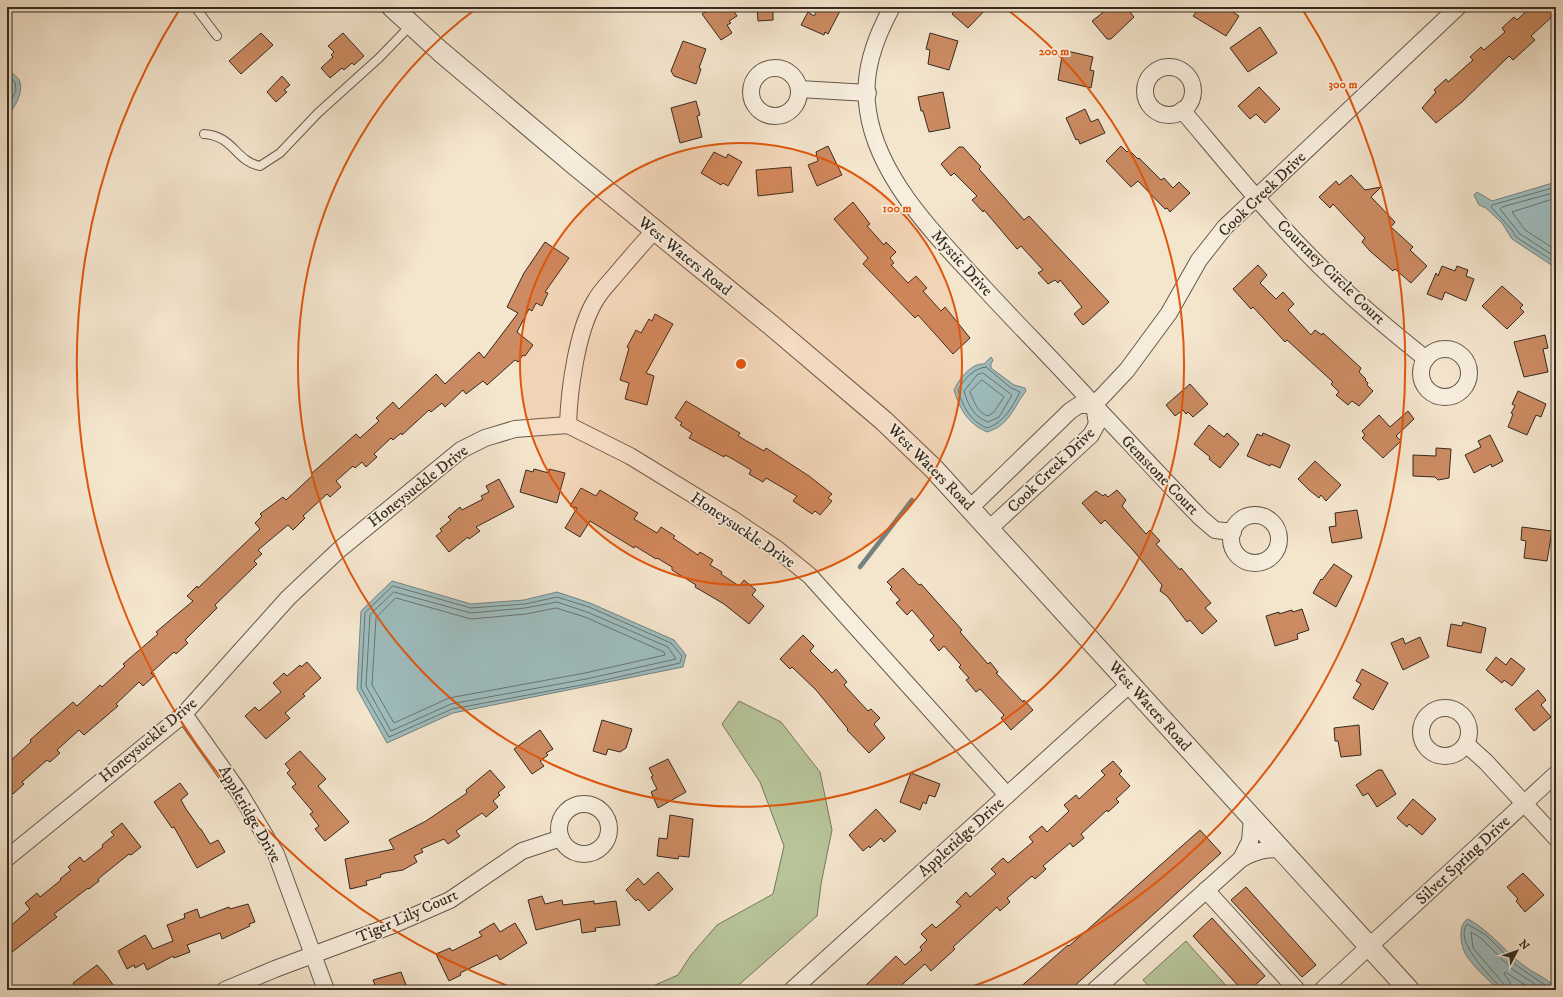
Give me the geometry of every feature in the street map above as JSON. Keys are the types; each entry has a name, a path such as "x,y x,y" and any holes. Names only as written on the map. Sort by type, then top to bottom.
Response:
{"street":[{"name":"West Waters Road","path":"392,7 411,25 654,231 771,325 884,420 990,528 1409,990"},
{"name":"Mystic Drive","path":"892,7 874,45 867,69 868,111 878,148 891,176 950,251 1094,405"},
{"name":"Cook Creek Drive","path":"970,507 1070,411 1079,405 1094,405 1127,370 1169,313 1199,260 1225,227 1458,7"},
{"path":"799,89 868,93"},
{"name":"Courtney Circle Court","path":"1182,110 1257,198 1335,281 1374,317 1426,358"},
{"path":"568,425 571,388 580,337 587,318 595,301 606,285 654,231"},
{"name":"Cook Creek Drive","path":"990,528 1090,435 1097,424 1094,405"},
{"name":"Gemstone Court","path":"1094,405 1201,518 1215,530 1233,532"},
{"name":"Honeysuckle Drive","path":"7,858 184,714 288,598 340,549 461,450 485,438 515,428 568,425 630,456 731,518 777,549 810,576 1007,795"},
{"name":"Appleridge Drive","path":"792,990 1130,684"},
{"name":"Appleridge Drive","path":"184,714 239,792 276,854 326,990"},
{"path":"1466,744 1486,762 1556,838"},
{"name":"Silver Spring Drive","path":"1322,990 1556,774"},
{"path":"1241,859 1253,831 1252,818"},
{"name":"Tiger Lily Court","path":"225,990 313,954 393,925 450,900 522,851 561,838"},
{"path":"1095,990 1241,859 1254,852 1265,849 1281,849"},
{"path":"1206,890 1297,990"}],"lane":[{"path":"195,7 217,36"},
{"path":"204,134 223,138 250,164 260,166 280,153 318,113 379,58 411,25"}],"green space":[{"path":"739,701 781,722 820,772 832,830 821,884 817,916 733,990 659,990 655,985 678,975 691,955 717,925 773,894 784,846 760,782 722,724"},
{"path":"1186,941 1230,990 1152,990 1143,980"}],"water":[{"path":"7,72 11,72 18,78 21,86 18,100 7,115"},
{"path":"1556,182 1556,268 1512,239 1502,223 1486,208 1479,205 1474,195 1477,192 1492,201"},
{"path":"991,357 993,360 991,368 1014,385 1025,388 1026,391 1006,421 995,429 987,432 974,424 965,415 954,390 966,372 979,364 984,364"},
{"path":"392,581 471,604 524,600 557,592 590,603 674,640 686,655 683,667 453,713 387,743 357,689 361,611"},
{"path":"1468,919 1485,930 1514,958 1548,981 1556,990 1498,990 1475,967 1465,953 1462,944 1461,929 1465,921"}],"building":[{"path":"713,7 731,7 737,16 729,21 731,23 727,25 732,33 721,40 702,14"},
{"path":"757,7 773,7 773,20 758,21"},
{"path":"819,7 832,7 840,11 828,34 825,32 824,35 801,25 808,12 814,16"},
{"path":"958,7 988,7 968,28 952,14"},
{"path":"1110,7 1126,7 1134,17 1111,39 1107,39 1092,21"},
{"path":"1200,7 1225,7 1239,16 1226,36 1193,16"},
{"path":"1531,7 1556,7 1556,13 1531,36 1535,40 1513,60 1509,56 1462,102 1436,123 1422,108 1436,92 1434,90 1446,79 1448,82 1473,60 1470,57 1481,47 1484,50 1505,32 1502,28 1514,17 1517,20"},
{"path":"1260,27 1277,53 1248,72 1230,48"},
{"path":"261,33 273,45 241,74 229,61"},
{"path":"343,33 364,56 354,65 352,63 344,70 342,68 330,78 321,68 333,57 331,55 334,52 328,46"},
{"path":"930,33 958,41 949,70 928,64 930,50 926,49"},
{"path":"683,41 706,49 699,68 701,69 696,84 674,76 671,71"},
{"path":"1063,50 1093,57 1090,70 1094,71 1091,88 1058,80"},
{"path":"282,76 290,85 284,90 287,92 276,102 267,92"},
{"path":"1259,87 1280,109 1265,123 1256,114 1250,119 1238,106"},
{"path":"943,92 950,128 929,132 923,111 921,111 918,97"},
{"path":"696,101 700,115 697,116 702,137 680,143 671,108"},
{"path":"1085,109 1091,122 1098,119 1105,133 1080,144 1078,139 1076,140 1066,118"},
{"path":"828,146 842,175 817,186 808,165 818,161 816,152"},
{"path":"1121,146 1127,152 1129,150 1138,159 1139,158 1161,180 1164,178 1173,188 1179,182 1190,193 1170,212 1167,208 1165,209 1138,181 1131,187 1106,161"},
{"path":"959,147 963,147 981,167 979,169 1024,220 1029,216 1109,302 1083,325 1074,314 1082,307 1060,280 1058,283 1055,280 1048,284 1038,273 1043,270 1021,246 1017,249 984,210 983,212 972,200 977,196 954,173 951,176 941,164"},
{"path":"714,152 726,158 728,154 742,162 728,186 723,183 721,185 701,173"},
{"path":"791,167 793,192 758,196 756,170"},
{"path":"1351,175 1365,190 1381,187 1371,197 1395,222 1391,227 1413,247 1410,250 1427,266 1411,283 1395,269 1393,271 1370,251 1362,242 1365,238 1333,204 1330,208 1319,197 1336,181 1339,185"},
{"path":"853,202 870,224 867,226 884,245 886,242 896,252 890,258 894,263 891,265 908,283 916,276 927,288 923,291 941,311 945,307 970,338 953,354 918,315 915,318 863,264 868,258 834,219"},
{"path":"545,242 569,258 545,292 548,293 542,306 536,303 532,311 529,309 517,332 533,345 525,356 523,355 518,362 515,360 487,385 483,381 466,394 463,390 445,407 442,403 431,412 429,410 402,435 401,433 393,440 391,438 374,454 377,457 366,467 362,462 355,468 353,466 336,481 341,487 330,497 327,494 303,516 305,518 293,530 288,525 258,550 262,554 254,561 257,564 215,605 217,608 185,640 188,643 176,654 174,652 151,673 154,676 143,686 139,682 116,704 118,706 84,735 79,730 57,750 60,753 50,762 47,760 22,782 24,784 13,794 7,787 7,764 31,742 30,740 73,702 77,706 100,685 102,687 125,666 123,664 158,634 156,632 193,601 187,596 197,586 198,588 260,529 255,523 262,516 260,514 283,497 286,500 313,475 311,474 356,434 360,438 379,421 376,418 393,402 399,409 436,374 445,384 479,352 484,358 518,313 507,307 524,273"},
{"path":"1258,265 1267,275 1260,283 1276,299 1283,292 1294,304 1288,310 1311,335 1315,330 1322,335 1323,333 1361,368 1359,372 1366,379 1365,380 1368,383 1367,385 1373,391 1359,406 1352,401 1348,405 1336,395 1339,392 1331,384 1333,382 1287,340 1285,342 1253,307 1251,309 1233,289"},
{"path":"1442,266 1455,271 1457,266 1468,270 1466,276 1474,279 1466,301 1445,292 1442,300 1427,294 1436,273 1438,276"},
{"path":"1502,286 1523,305 1520,308 1524,312 1507,329 1482,306"},
{"path":"655,314 673,324 646,373 654,376 647,405 625,399 629,383 620,380 629,348 627,347 636,330 641,333 649,319 652,321"},
{"path":"1545,335 1548,348 1543,349 1548,372 1524,377 1514,342"},
{"path":"1190,384 1208,404 1193,417 1188,412 1186,414 1183,410 1175,416 1166,405"},
{"path":"1518,391 1546,404 1541,417 1536,415 1527,435 1508,427 1513,414 1511,413 1515,406 1512,404"},
{"path":"686,401 740,433 738,436 764,451 766,448 809,476 832,494 828,498 832,501 820,515 815,511 812,514 793,501 797,496 766,478 763,482 749,474 751,470 731,458 725,455 724,457 689,438 692,433 680,425 682,423 675,418"},
{"path":"1408,411 1414,419 1396,436 1401,441 1383,458 1362,438 1365,435 1362,431 1379,415 1390,427"},
{"path":"1209,425 1224,437 1227,433 1239,444 1220,468 1209,459 1210,457 1194,444"},
{"path":"1263,433 1290,445 1280,468 1271,464 1270,466 1247,456 1257,434 1262,436"},
{"path":"1490,435 1503,461 1492,467 1491,464 1474,473 1465,455 1481,447 1478,441"},
{"path":"1436,448 1451,449 1449,478 1438,480 1435,477 1413,476 1413,455 1436,456"},
{"path":"1315,461 1341,485 1326,501 1321,495 1319,498 1298,479"},
{"path":"534,469 549,473 549,469 565,473 557,503 520,492 526,470 533,472"},
{"path":"499,479 514,507 476,527 480,531 469,539 468,537 449,552 436,536 442,531 440,529 451,520 448,517 460,507 462,510 483,499 481,496 489,492 486,486"},
{"path":"581,488 596,496 600,490 638,513 634,519 657,533 661,527 675,536 673,538 698,555 700,552 713,560 710,565 722,572 721,574 739,586 744,580 756,590 752,595 764,606 749,624 724,604 695,587 696,585 672,570 672,567 635,546 634,548 590,521 580,537 565,528 577,508 570,506"},
{"path":"1117,490 1126,500 1122,506 1146,534 1150,530 1160,541 1156,544 1180,570 1181,568 1211,603 1205,608 1217,621 1202,634 1190,620 1187,622 1167,596 1160,591 1162,585 1132,549 1105,520 1101,524 1082,503 1096,491 1103,496 1105,494 1108,497"},
{"path":"1357,510 1362,538 1332,543 1329,527 1336,526 1335,513"},
{"path":"1522,527 1552,531 1547,561 1524,558 1526,541 1521,540"},
{"path":"1334,564 1352,576 1336,607 1313,593 1321,579 1322,580"},
{"path":"903,568 919,585 921,584 962,630 960,632 988,664 990,662 998,672 996,673 1023,702 1024,700 1033,710 1011,730 1001,718 1004,715 980,689 976,692 966,680 969,678 959,667 961,665 944,646 939,651 930,640 934,636 912,610 907,615 896,603 900,600 890,589 892,587 887,582"},
{"path":"1302,609 1309,630 1297,634 1298,639 1275,646 1266,616 1279,612 1279,614"},
{"path":"1463,622 1486,628 1481,653 1447,646 1451,624 1462,626"},
{"path":"803,635 814,646 810,651 832,673 836,669 847,682 844,685 868,711 871,709 880,718 874,724 885,738 869,753 847,730 848,729 816,690 792,667 790,669 780,659"},
{"path":"1420,637 1429,657 1403,670 1391,643 1403,638 1405,644"},
{"path":"1496,657 1506,665 1511,658 1525,669 1512,686 1504,680 1502,683 1486,670"},
{"path":"307,662 321,678 303,694 305,696 285,713 290,718 266,739 245,716 255,707 259,711 281,692 273,683 284,673 287,676 300,665 301,667"},
{"path":"1362,669 1388,683 1373,710 1353,698 1361,684 1356,681"},
{"path":"1538,690 1546,700 1541,705 1551,717 1534,731 1515,709"},
{"path":"602,720 632,729 626,748 620,752 608,749 606,755 593,751"},
{"path":"1359,725 1361,755 1341,757 1338,741 1335,741 1334,728"},
{"path":"540,730 553,749 546,753 548,755 540,761 544,766 532,774 514,749"},
{"path":"300,751 326,779 318,786 349,822 325,841 315,829 319,826 310,814 313,812 292,787 296,784 287,773 290,770 285,764"},
{"path":"668,759 686,792 658,808 651,792 657,789 651,777 653,776 649,768"},
{"path":"1113,761 1122,771 1119,774 1130,786 1116,799 1119,802 1108,812 1107,810 1081,834 1084,838 1073,847 1070,843 1043,866 1046,869 1035,879 1032,876 1007,898 1010,902 1000,911 997,907 953,947 955,949 931,971 925,964 896,990 861,990 896,956 905,965 922,950 920,947 927,940 921,934 932,924 936,928 961,906 956,902 966,892 970,897 996,874 991,869 1003,858 1008,863 1033,842 1029,837 1042,826 1047,832 1069,811 1064,805 1076,795 1079,799 1105,775 1101,771"},
{"path":"490,770 505,787 498,793 500,795 493,801 498,807 486,817 482,813 456,831 460,836 448,844 444,839 421,849 423,852 414,856 417,862 403,870 385,873 380,875 381,877 366,881 367,885 350,889 345,859 394,849 389,840 426,821 467,793 466,790"},
{"path":"1378,770 1382,770 1396,794 1377,807 1368,793 1363,796 1356,785"},
{"path":"911,773 940,784 935,797 929,795 926,804 923,802 920,810 900,802"},
{"path":"180,783 188,794 181,800 186,809 210,844 218,840 225,852 197,868 174,827 172,828 154,802"},
{"path":"1413,799 1436,819 1422,835 1409,824 1407,827 1397,818"},
{"path":"876,809 896,831 884,842 881,838 870,848 869,846 863,851 849,835"},
{"path":"670,815 693,819 689,857 679,856 678,859 657,856 659,838 667,839"},
{"path":"122,823 141,847 131,855 129,854 98,879 99,881 89,889 88,888 54,914 57,917 7,956 7,929 30,909 25,903 37,893 40,897 61,880 60,879 71,870 68,867 80,857 84,862 103,847 102,845 114,835 111,832"},
{"path":"1200,830 1221,853 1070,990 1017,990 1068,945 1069,946"},
{"path":"658,872 673,889 649,911 638,899 636,901 626,890 638,878 644,885"},
{"path":"1523,873 1544,895 1525,912 1516,901 1518,899 1507,887"},
{"path":"1246,887 1316,965 1302,977 1231,900"},
{"path":"542,896 545,904 562,900 563,905 594,901 594,904 616,901 620,925 595,928 596,931 582,933 580,919 536,930 528,900"},
{"path":"248,904 255,922 249,924 250,926 222,939 220,933 187,945 190,952 174,958 173,956 147,970 144,963 135,968 134,965 127,969 118,951 145,935 153,949 173,941 167,925 185,918 184,914 197,909 200,918 229,907 230,909"},
{"path":"1212,918 1265,976 1250,990 1242,990 1193,936"},
{"path":"494,923 500,932 515,923 527,943 500,960 497,955 460,973 461,975 449,981 436,954 450,948 452,951 482,936 479,932"},
{"path":"97,965 117,990 78,990 73,983"},
{"path":"401,972 408,990 377,990 373,980"}],"waterway":[{"path":"860,567 912,500"}]}
